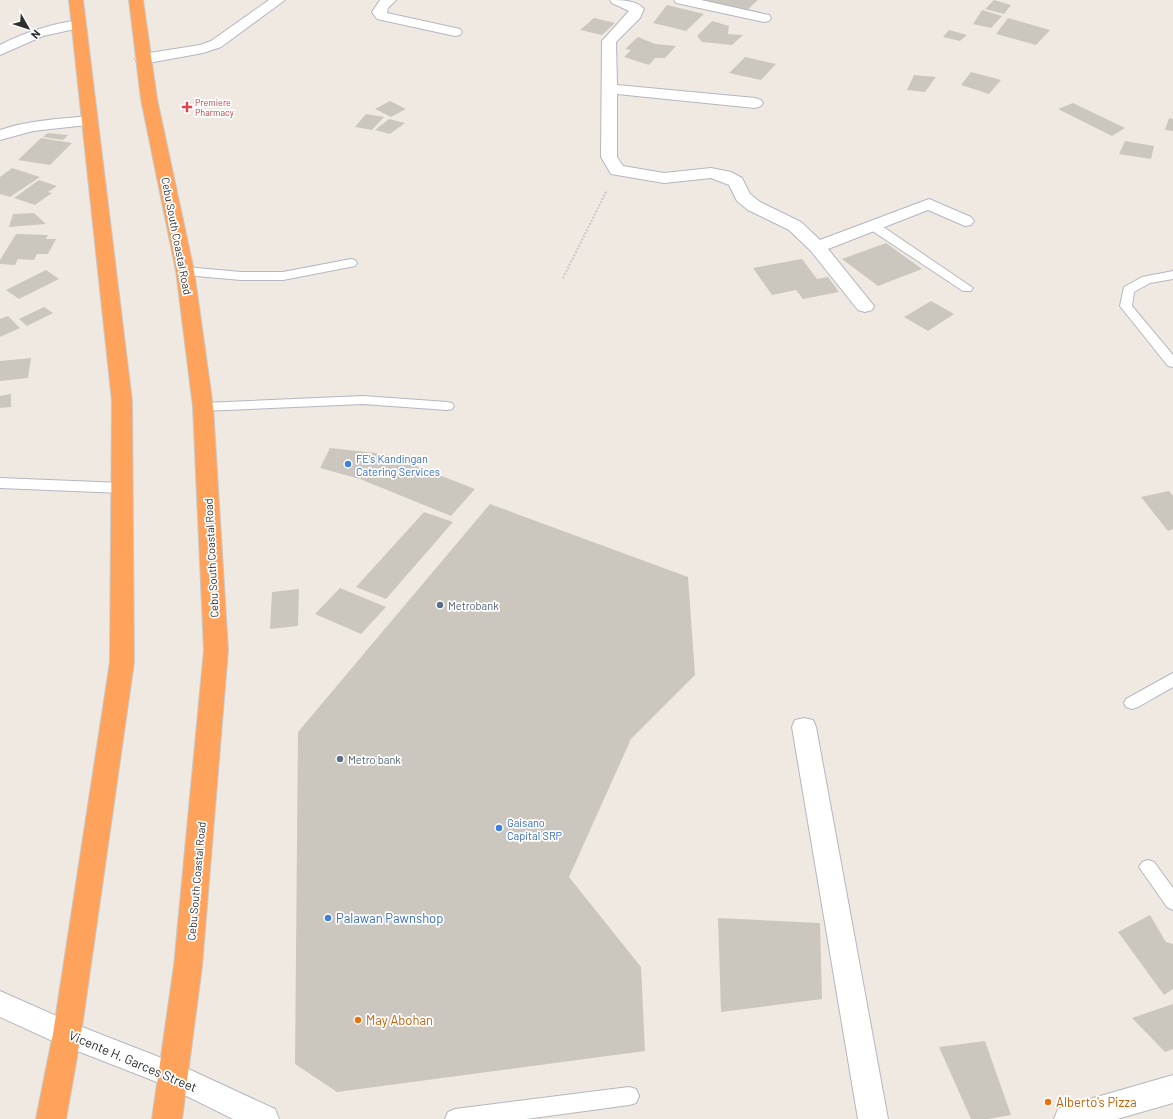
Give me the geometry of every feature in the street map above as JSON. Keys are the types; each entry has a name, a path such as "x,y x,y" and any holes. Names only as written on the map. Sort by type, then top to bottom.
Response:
{"highway":[{"path":"51,1119 67,1034 122,662 122,401 76,0"},
{"name":"Cebu South Coastal Road","path":"136,0 149,99 185,271 204,407 216,650 188,966 167,1119"}],"street":[{"path":"143,59 204,49 216,44 278,0"},
{"path":"389,0 382,6 379,12 382,16 455,32"},
{"path":"681,0 764,18"},
{"path":"631,2 637,8 635,15 609,41 609,157 617,170 664,178 711,173 724,176 736,182 743,197 754,206 795,226 817,247 865,306"},
{"path":"0,51 30,35 56,27 79,24"},
{"path":"610,89 755,103"},
{"path":"0,135 39,125 90,121"},
{"path":"817,247 929,204 965,221"},
{"path":"804,727 872,1119"},
{"name":"Vicente H. Garces Street","path":"0,1004 67,1034 172,1075 264,1119"},
{"path":"1069,1119 1173,1089"}],"lane":[{"path":"872,226 967,288"},
{"path":"185,271 241,276 283,276 351,263"},
{"path":"1173,275 1146,280 1128,290 1126,306 1173,363"},
{"path":"204,407 363,400 447,406"},
{"path":"0,483 122,488"},
{"path":"1132,703 1173,679"},
{"path":"1148,867 1173,902"},
{"path":"455,1119 629,1096"}],"path":[{"path":"563,278 617,170"}],"building":[{"path":"758,0 745,12 705,1"},
{"path":"994,0 1011,5 1004,14 985,9"},
{"path":"667,5 704,14 686,31 653,23"},
{"path":"982,10 1002,16 991,28 973,24"},
{"path":"594,18 615,23 602,35 580,30"},
{"path":"1008,18 1050,30 1036,45 996,34"},
{"path":"712,21 729,26 728,34 743,35 732,45 702,42 697,36"},
{"path":"949,30 967,35 960,41 943,37"},
{"path":"638,37 655,44 676,46 665,58 655,58 649,65 624,57 631,50 625,49"},
{"path":"745,57 776,64 761,80 729,73"},
{"path":"971,72 1001,80 989,94 961,85"},
{"path":"914,75 936,77 925,92 907,90"},
{"path":"390,101 406,109 391,117 375,109"},
{"path":"1073,103 1125,128 1112,136 1058,109"},
{"path":"366,114 384,117 372,130 355,127"},
{"path":"1169,118 1173,119 1173,131 1165,130"},
{"path":"389,119 405,123 390,134 375,130"},
{"path":"48,133 68,135 63,140 43,137"},
{"path":"41,138 72,143 50,165 18,160"},
{"path":"1125,141 1154,146 1151,159 1119,154"},
{"path":"12,168 40,177 10,197 0,194 0,177"},
{"path":"39,180 57,186 48,192 52,193 35,205 14,198"},
{"path":"34,213 46,224 9,227 13,214"},
{"path":"16,234 48,235 46,239 56,239 48,254 37,254 34,260 18,259 15,265 0,264 0,260"},
{"path":"886,243 922,269 878,286 842,259"},
{"path":"802,259 817,279 828,277 839,292 803,299 796,290 772,295 753,268"},
{"path":"46,270 59,279 19,299 6,290"},
{"path":"931,301 954,314 928,331 904,317"},
{"path":"44,307 53,313 27,326 19,319"},
{"path":"8,316 20,328 0,337 0,319"},
{"path":"31,358 28,378 0,381 0,361"},
{"path":"11,394 11,407 0,408 0,396"},
{"path":"330,448 385,454 475,489 451,516 360,479 320,468"},
{"path":"1169,491 1173,496 1173,529 1168,531 1141,497"},
{"path":"490,504 688,577 695,675 631,739 569,877 641,967 645,1051 337,1092 295,1064 298,732"},
{"path":"424,512 453,522 386,599 356,587"},
{"path":"340,588 386,607 361,634 315,614"},
{"path":"299,589 298,626 270,629 272,592"},
{"path":"1150,915 1166,942 1173,944 1173,989 1164,995 1118,932"},
{"path":"718,918 820,923 822,999 721,1012"},
{"path":"1173,1004 1173,1049 1165,1052 1132,1018"},
{"path":"985,1041 1011,1115 988,1119 971,1119 939,1047"}],"place":[{"name":"Premiere Pharmacy","path":"187,107"},
{"name":"FE's Kandingan Catering Services","path":"348,464"},
{"name":"Metrobank","path":"440,605"},
{"name":"Metro bank","path":"340,759"},
{"name":"Gaisano Capital SRP","path":"499,828"},
{"name":"Palawan Pawnshop","path":"328,918"},
{"name":"May Abohan","path":"358,1020"},
{"name":"Alberto's Pizza","path":"1048,1102"}]}
